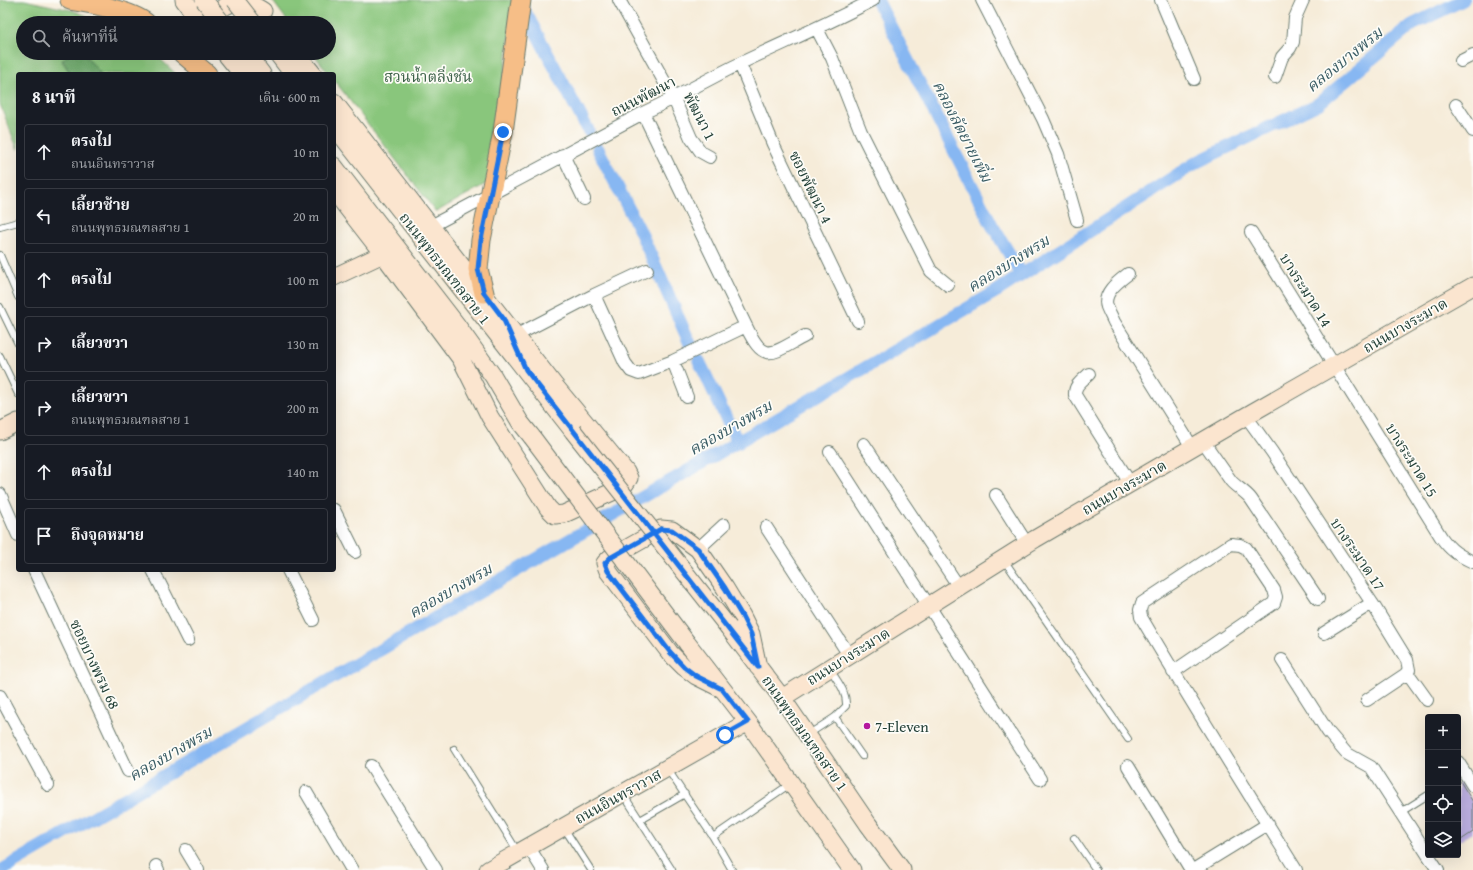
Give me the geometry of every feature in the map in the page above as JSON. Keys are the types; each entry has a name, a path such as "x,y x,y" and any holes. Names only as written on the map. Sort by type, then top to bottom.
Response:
{"main road":[{"path":"70,0 111,8 132,16"},
{"path":"184,0 196,16"},
{"path":"204,0 217,16"},
{"path":"235,0 261,14"},
{"path":"484,293 478,269 481,240 492,193 503,132 522,0"},
{"path":"215,16 220,8 234,1 246,2 261,14"},
{"path":"190,60 205,72"},
{"path":"231,60 240,72"},
{"path":"251,60 260,72"},
{"path":"282,60 291,72"},
{"path":"301,60 310,72"},
{"path":"336,105 517,335 555,386 626,472 629,478 623,487 564,514 555,515 548,508 490,417 461,359"},
{"name":"ถนนพุทธมณฑลสาย 1","path":"336,129 782,698 868,824 902,870"},
{"name":"ถนนพุทธมณฑลสาย 1","path":"336,169 439,302 493,376 520,422 748,722 852,870"},
{"path":"336,194 461,359 520,422"},
{"path":"336,276 383,254"},
{"name":"ถนนบางระมาด","path":"782,698 1027,544 1130,483 1473,286"},
{"path":"503,318 526,370"},
{"path":"1,429 16,423"},
{"path":"722,689 696,676 679,662 608,571 605,563 610,558 661,529 672,530 698,549 742,616 751,634 758,667"},
{"name":"ถนนอินทราวาส","path":"488,870 748,722"}],"street":[{"name":"พัฒนา 1","path":"619,0 674,99 691,138 701,152 710,157"},
{"path":"982,0 1043,119 1058,154 1077,220"},
{"path":"1161,0 1194,78"},
{"path":"1275,77 1282,57 1293,42 1295,18 1303,0"},
{"name":"ถนนพัฒนา","path":"431,226 643,113 674,99 740,64 817,29 870,2"},
{"path":"817,29 832,58 862,132 931,271 948,285"},
{"path":"1461,61 1473,55"},
{"name":"ซอยพัฒนา 4","path":"740,64 773,144 858,321"},
{"path":"1456,105 1473,131"},
{"path":"643,113 753,341 760,350 765,353 773,353 804,336"},
{"path":"563,155 584,199"},
{"name":"บางระมาด 14","path":"1251,232 1334,365"},
{"path":"517,335 646,270"},
{"path":"1128,274 1116,283 1108,293 1106,305 1114,322 1198,444 1235,486 1247,494 1251,499 1318,599"},
{"path":"594,295 625,363 631,371 639,374 673,361 746,326"},
{"path":"673,361 687,397"},
{"name":"บางระมาด 15","path":"1334,365 1441,537 1449,548 1460,556 1473,562"},
{"path":"1089,374 1077,386 1075,395 1130,483"},
{"name":"บางระมาด 17","path":"1246,416 1272,452 1372,603 1407,660 1409,670 1407,672"},
{"path":"864,444 959,587"},
{"path":"830,452 928,607 1040,779"},
{"path":"0,494 16,530"},
{"path":"996,495 1027,544"},
{"path":"336,514 356,552"},
{"path":"698,549 724,525"},
{"path":"766,527 850,655"},
{"path":"1173,672 1274,603 1276,597 1274,590 1246,548 1240,544 1231,544 1142,603 1141,618 1173,672 1296,870"},
{"name":"ซอยบางพรม 68","path":"35,572 128,771"},
{"path":"153,572 188,640"},
{"path":"289,572 313,620"},
{"path":"1324,633 1372,603"},
{"path":"1282,660 1328,732 1346,753 1371,767 1425,850"},
{"path":"1367,700 1407,672 1427,700"},
{"path":"0,696 48,785"},
{"path":"371,766 436,870"},
{"path":"1128,766 1192,870 1268,824"},
{"path":"1461,767 1473,786"},
{"path":"306,792 352,870"},
{"path":"523,849 543,870"},
{"path":"186,850 198,870"},
{"path":"1430,858 1438,870"}],"lane":[{"path":"0,227 16,223"},
{"path":"0,255 16,292"},
{"path":"0,307 16,340"},
{"path":"0,356 16,390"},
{"path":"1003,559 1128,739"},
{"path":"808,735 835,717 846,706 846,696 843,689 829,668"},
{"path":"835,717 862,756"},
{"path":"454,749 523,849"},
{"path":"667,768 713,837 732,870"},
{"path":"713,837 791,783"},
{"path":"622,794 672,870"},
{"path":"640,820 685,794"},
{"path":"1401,812 1425,797"},
{"path":"563,826 591,870"},
{"path":"1074,838 1096,870"}],"green space":[{"path":"0,0 24,0 71,10 88,16 16,16 16,60 63,60 62,61 70,72 16,72 16,145 0,104"},
{"name":"สวนน้ำตลิ่งชัน","path":"272,0 514,0 491,181 436,212 336,83 336,72 327,72 318,60 336,60 336,16 284,16"},
{"path":"62,60 89,60 99,72 70,72"},
{"path":"89,60 161,60 174,72 99,72"}],"building":[{"path":"1461,783 1473,802 1473,832 1461,840"}],"waterway":[{"name":"คลองลัดยายเพิ่ม","path":"877,0 992,225 1022,275"},
{"name":"คลองบางพรม","path":"2,870 997,291 1197,162 1318,104 1412,25 1463,0"},
{"path":"520,2 588,130"},
{"path":"598,149 640,231 691,346"},
{"path":"699,361 738,443"}],"place":[{"name":"7-Eleven","path":"867,726"}],"route":[{"path":"503,132 492,193 481,240 478,269 484,293 503,318 526,370 573,431 728,628 758,667 751,634 742,616 698,549 672,530 661,529 610,558 605,563 608,571 670,652 684,667 696,676 722,689 748,722 725,735"}]}
